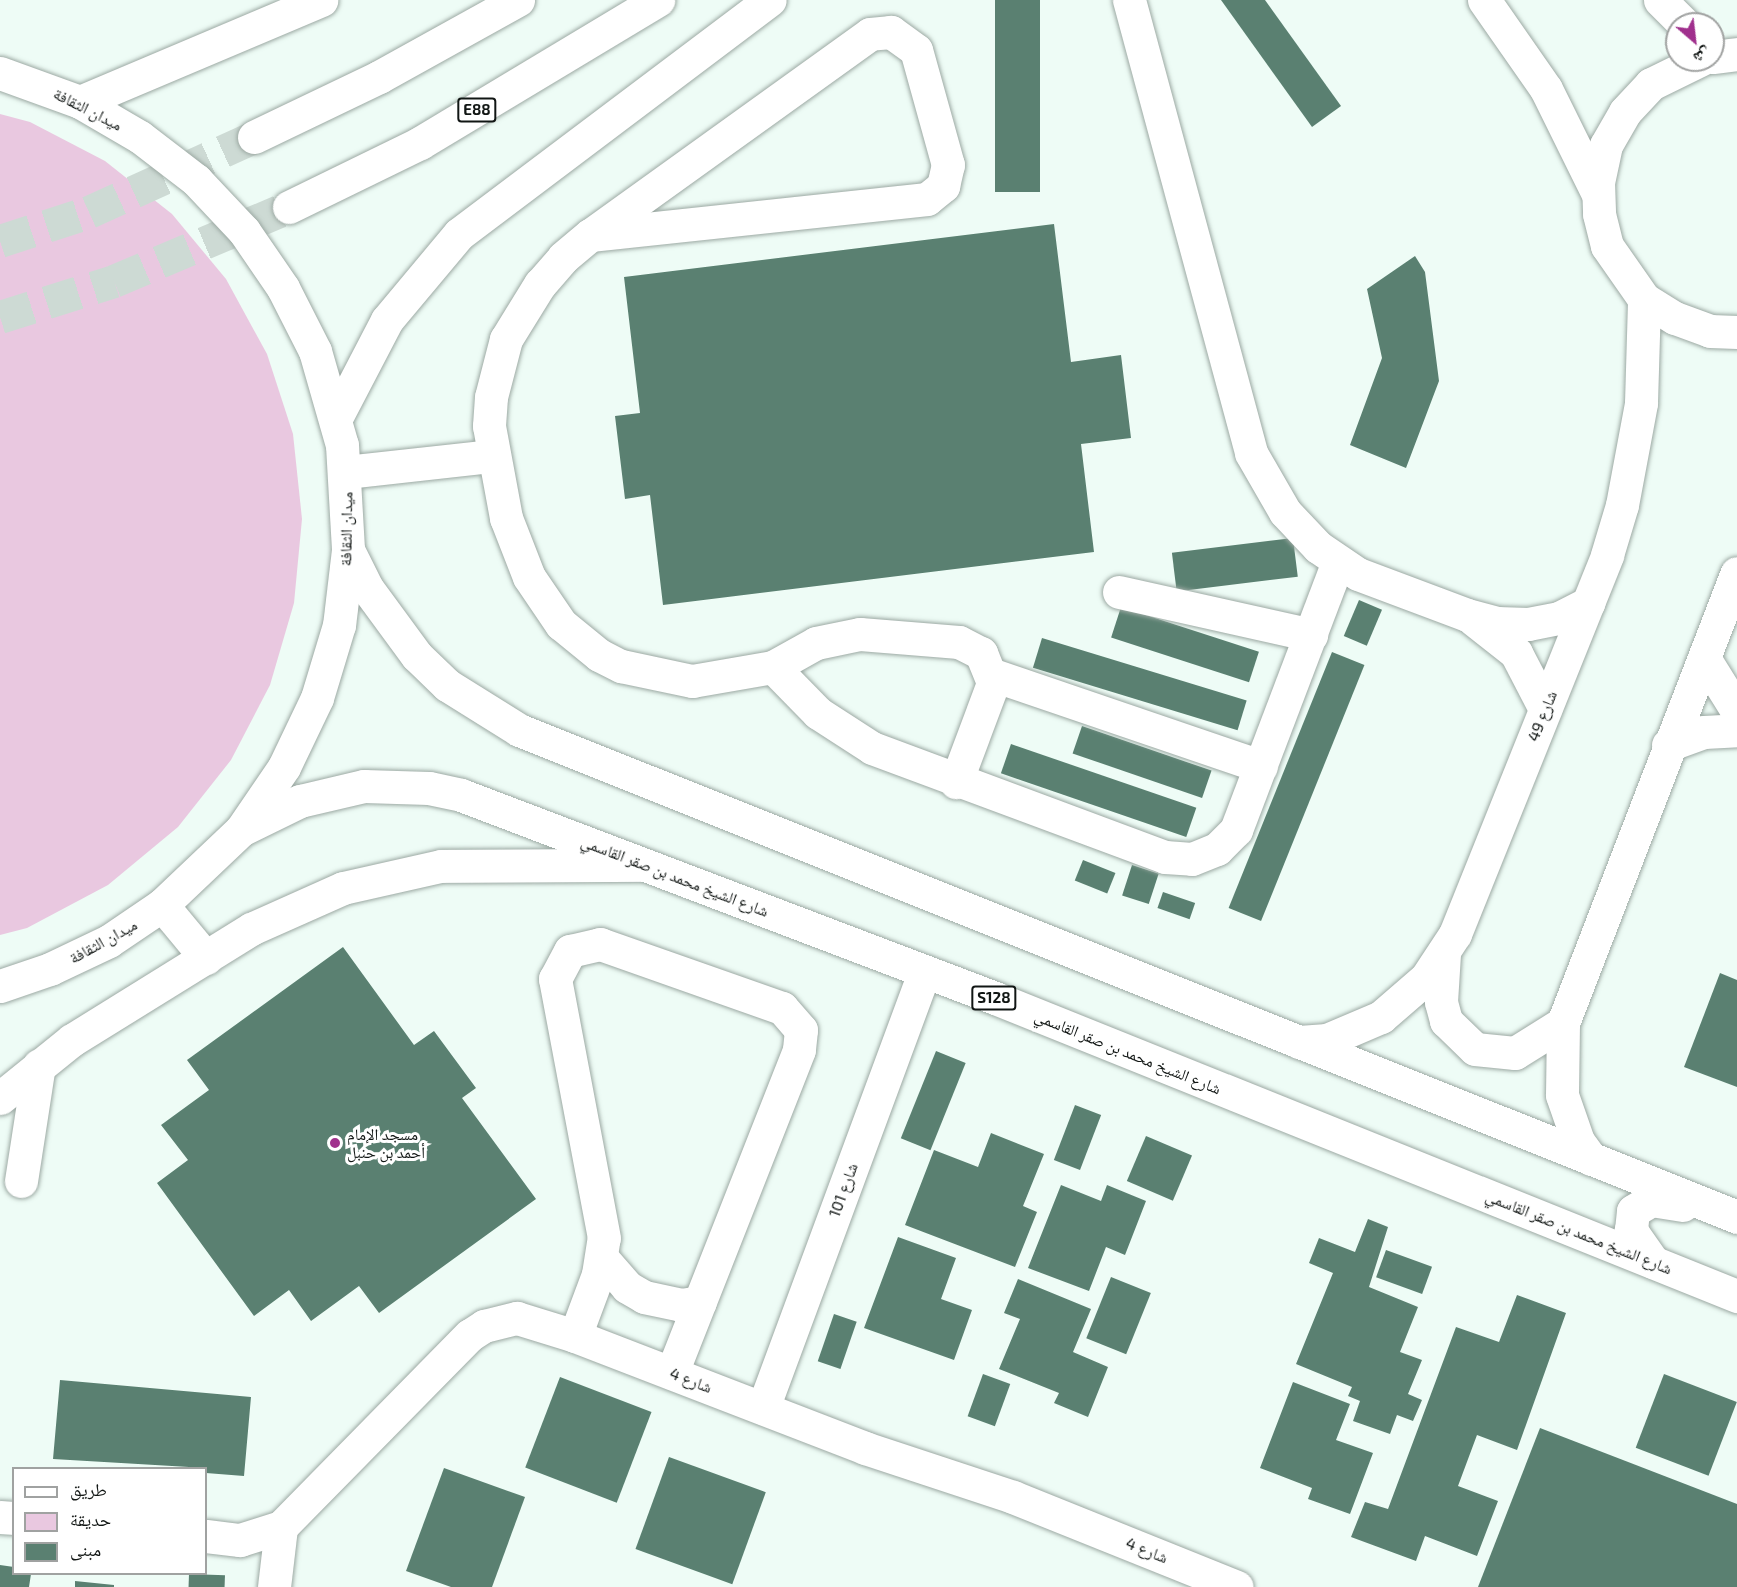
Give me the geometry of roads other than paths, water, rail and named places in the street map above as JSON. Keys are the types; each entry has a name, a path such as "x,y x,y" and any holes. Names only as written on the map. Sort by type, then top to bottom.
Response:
{"main road":[{"path":"80,102 321,0"},
{"path":"254,137 379,77 518,0"},
{"name":"E88","path":"289,207 420,143 658,0"},
{"path":"336,418 387,320 459,234 770,0"},
{"path":"1129,0 1251,453 1285,512 1338,562 1378,583 1467,615 1497,623 1528,624 1559,618 1588,603"},
{"path":"1484,0 1546,89 1598,194 1608,246 1644,299 1675,318 1710,331 1737,332"},
{"path":"590,235 927,199 943,186 948,165 916,51 901,36 870,34 590,235 540,284 506,339 491,397 492,456 506,518 529,577 545,605 579,640 621,666 668,679 692,681 773,667 816,643 882,633 971,646 989,663 993,675 956,782"},
{"path":"1598,194 1606,145 1624,112 1651,84 1678,72"},
{"name":"ميدان الثقافة","path":"0,73 80,102 140,137 196,180 244,231 283,288 315,351 336,418 346,472 348,550 339,625 317,698 284,767 241,830 162,905 109,941 50,969 0,986"},
{"name":"شارع 49","path":"1299,1042 1327,1040 1381,1017 1406,999 1444,954 1607,555 1634,454 1644,351 1644,299"},
{"path":"346,472 492,456"},
{"path":"348,550 367,588 417,656 447,685 519,730 1727,1214"},
{"path":"773,667 844,733 956,782 1178,860 1205,855 1228,841 1262,766 1338,562"},
{"path":"1591,1159 1578,1141 1562,1095 1563,1023 1668,745 1737,573"},
{"path":"1119,592 1311,635"},
{"path":"1467,615 1516,653 1545,709"},
{"path":"1704,658 1737,711"},
{"path":"993,675 1262,766"},
{"path":"1668,745 1704,732 1737,730"},
{"name":"شارع الشيخ محمد بن صقر القاسمي","path":"241,830 270,813 332,792 364,786 429,788 492,805 924,972 1737,1296"},
{"path":"0,1098 39,1065 206,957 296,906 391,874 492,863 645,865"},
{"path":"162,905 206,957"},
{"path":"575,1336 602,1258 602,1217 555,979 562,959 589,944 782,1008 801,1030 799,1050 672,1373"},
{"path":"1444,954 1441,1002 1446,1021 1475,1049 1515,1053 1563,1023"},
{"name":"شارع 101","path":"763,1408 924,972"},
{"path":"21,1181 39,1065"},
{"path":"1653,1262 1631,1230 1633,1211 1641,1204 1651,1200 1727,1214"},
{"path":"602,1258 627,1287 644,1297 681,1305 700,1302"},
{"name":"شارع 4","path":"207,1536 240,1540 281,1527 484,1326 517,1318 575,1336 763,1408 1073,1520 1237,1587"},
{"path":"274,1587 281,1527"}],"tunnel":[{"path":"0,241 89,212 254,137"},
{"path":"0,317 114,281 289,207"}],"place":[{"name":"مسجد الإمام أحمد بن حنبل","path":"335,1143"}]}
